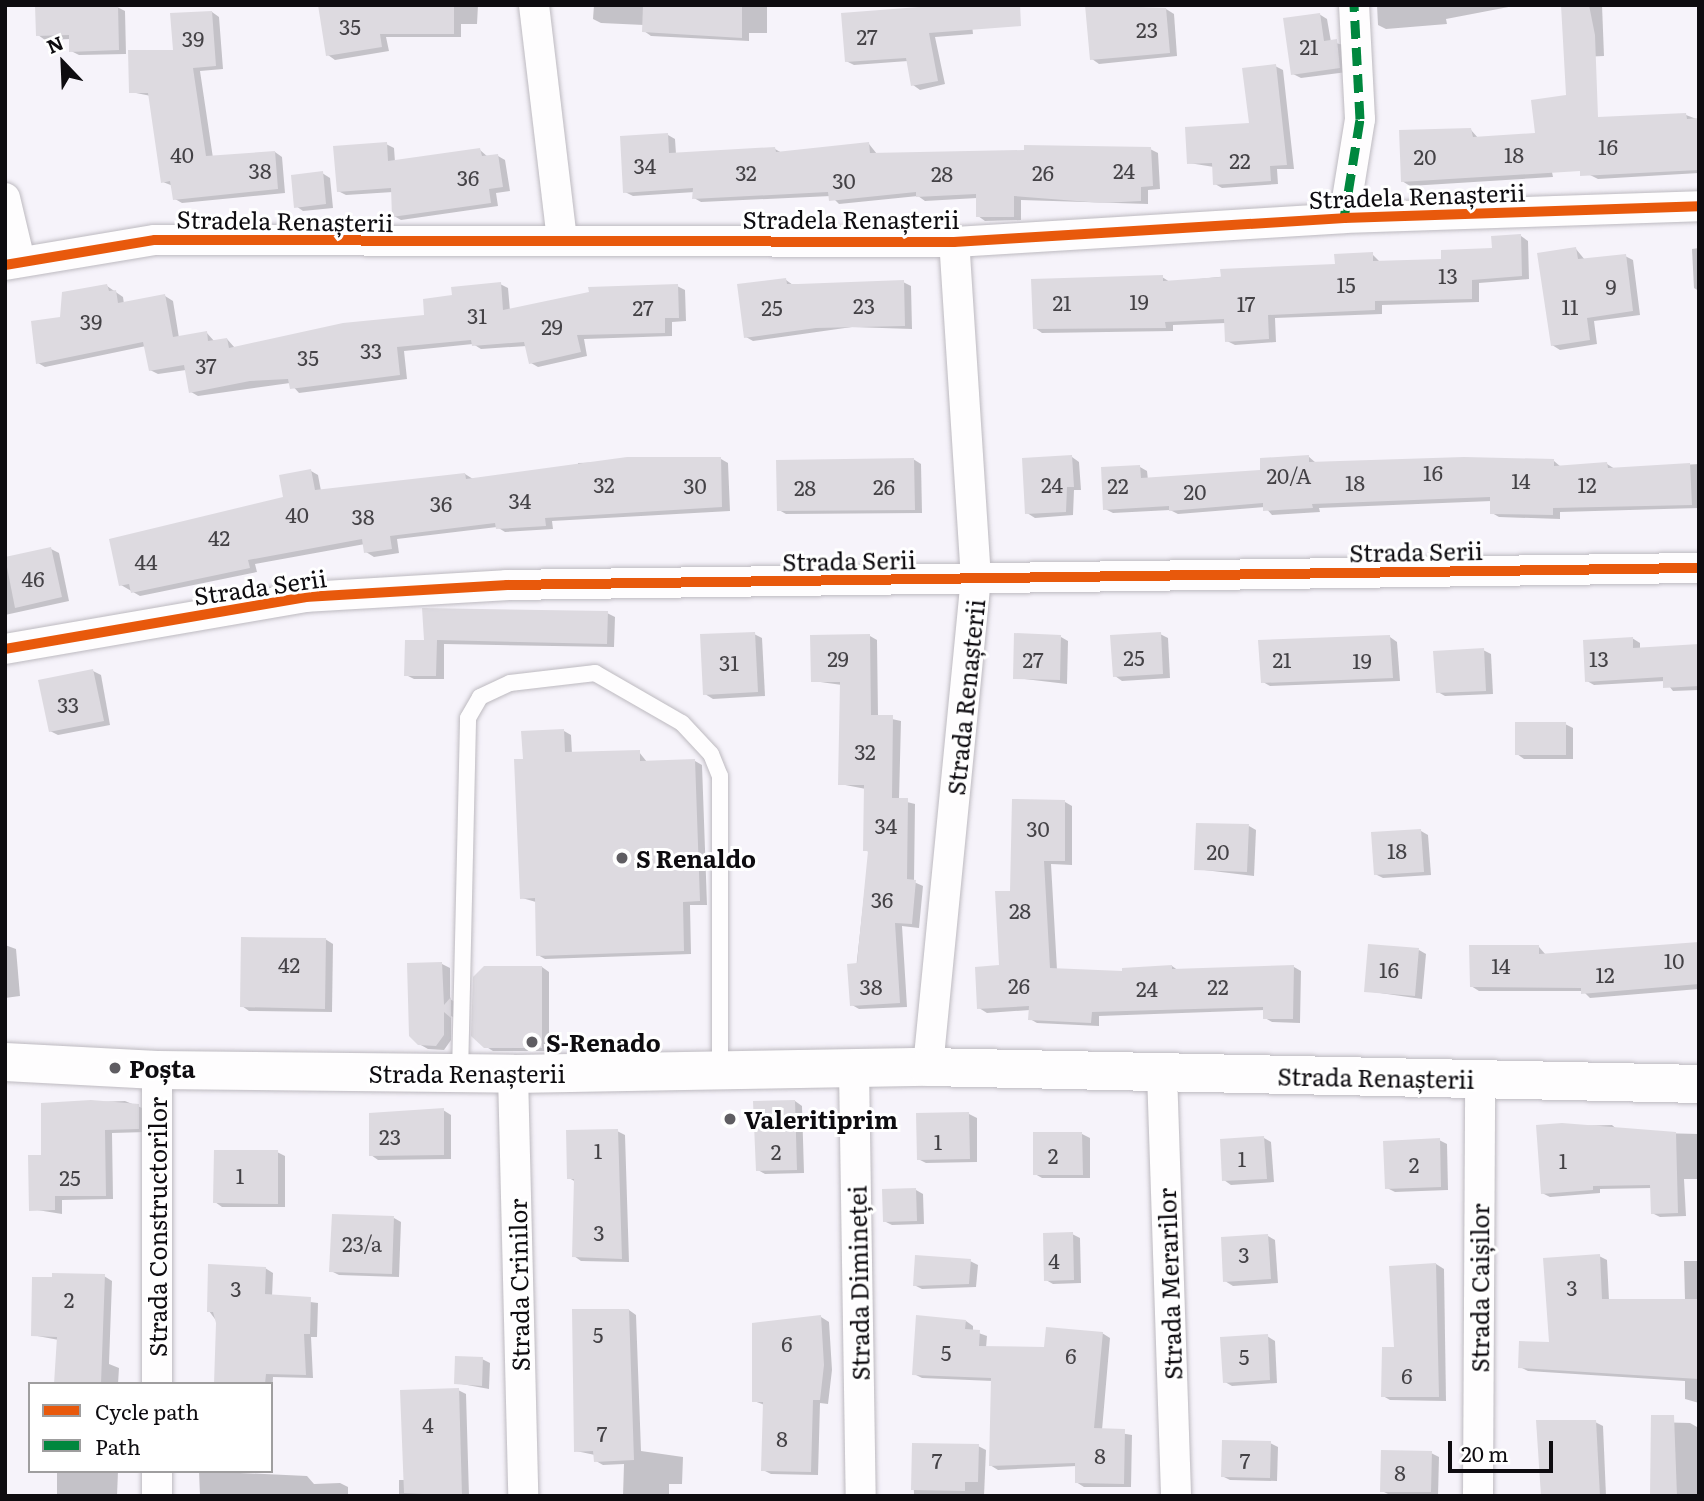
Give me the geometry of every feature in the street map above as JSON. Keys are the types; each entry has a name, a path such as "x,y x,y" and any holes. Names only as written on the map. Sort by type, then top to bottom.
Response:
{"street":[{"path":"534,5 562,239"},
{"path":"1344,218 1360,119 1354,5"},
{"path":"5,198 13,263"},
{"name":"Stradela Renașterii","path":"13,263 155,240 954,242 1344,218 1699,206"},
{"name":"Strada Renașterii","path":"928,1067 976,579 954,242"},
{"name":"Strada Serii","path":"5,649 306,597 507,585 1699,568"},
{"name":"Strada Renașterii","path":"5,1062 157,1070 460,1074 928,1067 1699,1084"},
{"name":"Strada Constructorilor","path":"157,1070 157,1382"},
{"name":"Strada Dimineței","path":"854,1070 861,1496"},
{"name":"Strada Merarilor","path":"1162,1072 1177,1496"},
{"name":"Strada Crinilor","path":"513,1074 523,1496"},
{"name":"Strada Caișilor","path":"1479,1496 1480,1080"},
{"path":"156,1496 157,1473"}],"lane":[{"path":"460,1074 468,718 480,697 510,683 595,673 682,723 711,754 720,776 720,1072"}],"building":[{"path":"35,5 118,5 119,50 69,52 69,35 36,36"},
{"path":"318,5 454,5 454,34 380,34 382,47 326,56"},
{"path":"643,5 742,5 742,38 642,32"},
{"path":"945,5 1020,5 1021,26 929,33 938,81 911,86 906,58 845,62 841,13"},
{"path":"1085,5 1166,8 1170,53 1090,60"},
{"path":"1561,5 1589,5 1595,35 1598,117 1686,113 1687,119 1699,118 1699,170 1580,176 1580,171 1401,182 1399,130 1471,128 1473,137 1535,133 1531,100 1566,95"},
{"path":"212,11 216,66 193,68 206,156 275,151 278,189 173,200 170,181 161,183 148,93 129,93 128,50 173,50 170,13"},
{"path":"1320,13 1324,41 1337,39 1340,68 1291,75 1283,18"},
{"path":"1276,64 1287,165 1270,166 1271,181 1213,185 1212,163 1187,164 1185,127 1249,123 1242,68"},
{"path":"668,133 669,153 775,147 776,152 869,142 870,153 1024,150 1024,145 1151,147 1153,186 1141,187 1141,201 1102,203 1014,196 1014,217 976,217 976,194 916,197 916,192 829,201 828,192 692,199 693,188 623,193 620,136"},
{"path":"387,142 388,161 480,148 482,156 498,154 503,187 489,189 491,203 392,217 391,188 337,192 333,146"},
{"path":"323,171 326,204 294,208 291,175"},
{"path":"1521,234 1522,276 1472,280 1472,299 1375,301 1375,310 1268,315 1269,339 1225,342 1224,319 1165,322 1166,328 1033,329 1031,279 1163,275 1163,281 1221,277 1220,269 1335,264 1334,254 1373,252 1373,261 1441,259 1441,250 1492,248 1491,236"},
{"path":"1576,247 1578,259 1626,254 1633,311 1587,318 1590,340 1551,346 1537,253"},
{"path":"786,278 787,284 904,280 905,326 816,328 744,338 737,284"},
{"path":"501,282 503,310 589,292 588,287 678,284 679,318 665,318 665,333 577,335 581,352 529,364 524,342 472,346 471,340 397,347 400,375 290,389 288,379 250,381 189,393 184,365 149,371 143,342 36,364 31,321 60,317 62,292 107,284 109,291 116,290 118,303 165,294 173,337 207,331 208,341 227,338 229,348 343,323 424,315 423,299 452,295 451,287"},
{"path":"1072,455 1074,487 1067,487 1066,512 1025,514 1022,458"},
{"path":"1309,455 1309,462 1464,457 1554,459 1554,466 1607,462 1608,468 1690,463 1692,505 1553,508 1553,515 1490,514 1490,497 1312,504 1313,508 1263,511 1263,503 1169,511 1169,506 1103,510 1101,467 1140,465 1141,478 1260,470 1260,458"},
{"path":"627,457 721,457 722,507 545,518 546,526 496,529 495,523 390,536 392,549 364,553 362,539 248,560 250,568 131,593 129,584 119,586 109,539 283,497 279,475 311,469 315,490 465,473 466,479"},
{"path":"914,458 915,510 777,511 776,460"},
{"path":"51,547 62,597 15,608 5,557"},
{"path":"422,608 608,611 607,644 437,640 436,676 404,676 405,640 424,640"},
{"path":"755,632 758,692 703,695 700,634"},
{"path":"1161,632 1163,674 1113,677 1110,635"},
{"path":"1014,633 1061,635 1060,680 1013,679"},
{"path":"870,634 871,715 893,715 892,798 908,798 907,879 916,880 912,924 895,923 900,1003 850,1006 847,964 857,963 868,851 863,851 864,785 838,785 840,682 811,682 810,635"},
{"path":"1390,635 1393,678 1261,683 1258,640"},
{"path":"1633,637 1633,648 1699,644 1699,686 1663,688 1663,677 1585,682 1583,640"},
{"path":"1484,648 1486,691 1436,693 1433,651"},
{"path":"93,669 104,721 49,732 38,680"},
{"path":"1515,722 1566,722 1566,755 1515,755"},
{"path":"564,729 565,752 640,750 640,761 695,759 700,901 683,902 684,951 536,956 535,898 520,899 514,759 523,759 521,731"},
{"path":"1012,799 1065,800 1065,861 1044,861 1050,968 1122,971 1122,968 1172,965 1172,969 1294,965 1293,1019 1263,1019 1263,1007 1092,1012 1091,1023 1028,1020 1029,1006 977,1009 975,967 999,965 995,891 1010,891"},
{"path":"1196,823 1249,824 1247,872 1194,870"},
{"path":"1421,829 1424,872 1374,875 1371,832"},
{"path":"241,937 326,938 325,1009 240,1007"},
{"path":"1699,942 1699,984 1581,994 1581,988 1470,987 1469,945 1539,945 1539,954"},
{"path":"1368,944 1419,948 1415,996 1364,992"},
{"path":"442,962 444,1005 451,997 451,1018 444,1012 444,1035 436,1046 418,1045 409,1036 407,963"},
{"path":"484,966 542,966 542,1048 484,1048 471,1036 473,977"},
{"path":"91,1100 139,1104 139,1129 105,1130 106,1196 55,1196 55,1210 29,1211 28,1155 41,1155 41,1103"},
{"path":"795,1100 797,1170 756,1171 753,1101"},
{"path":"444,1108 444,1155 369,1156 369,1113"},
{"path":"969,1112 970,1159 917,1160 916,1113"},
{"path":"1562,1123 1676,1132 1678,1213 1651,1214 1650,1185 1593,1186 1593,1190 1541,1194 1536,1125"},
{"path":"618,1129 622,1259 572,1257 574,1179 567,1179 566,1130"},
{"path":"1033,1132 1082,1132 1083,1175 1033,1175"},
{"path":"1264,1136 1267,1179 1222,1181 1220,1139"},
{"path":"1440,1138 1441,1187 1385,1189 1383,1141"},
{"path":"214,1150 278,1150 278,1204 213,1203"},
{"path":"916,1188 917,1221 883,1222 882,1189"},
{"path":"332,1214 394,1216 392,1274 329,1272"},
{"path":"1073,1232 1074,1280 1044,1281 1043,1233"},
{"path":"1268,1234 1271,1279 1223,1282 1221,1237"},
{"path":"1600,1254 1602,1299 1699,1299 1699,1379 1518,1368 1519,1341 1549,1342 1543,1258"},
{"path":"915,1255 971,1259 969,1284 913,1286"},
{"path":"1436,1263 1439,1397 1381,1397 1382,1347 1394,1347 1389,1266"},
{"path":"208,1264 266,1267 265,1294 311,1297 310,1334 304,1334 306,1375 266,1374 265,1382 214,1382 216,1323 213,1312 207,1312"},
{"path":"52,1273 105,1274 101,1382 54,1382 57,1337 31,1336 32,1277 52,1277"},
{"path":"572,1309 629,1309 634,1460 594,1462 593,1451 574,1452"},
{"path":"821,1315 824,1365 820,1400 813,1400 811,1472 761,1471 763,1402 752,1402 752,1323"},
{"path":"916,1315 966,1320 965,1329 980,1330 979,1346 1044,1347 1046,1327 1103,1332 1094,1428 1125,1429 1124,1484 1075,1483 1075,1463 989,1466 991,1378 912,1375"},
{"path":"1268,1334 1270,1380 1223,1383 1220,1337"},
{"path":"455,1356 483,1357 482,1386 454,1384"},
{"path":"459,1388 462,1496 404,1493 400,1390"},
{"path":"1651,1415 1674,1415 1677,1496 1650,1496"},
{"path":"1536,1420 1596,1420 1600,1496 1541,1496"},
{"path":"1222,1440 1271,1441 1270,1478 1221,1477"},
{"path":"912,1443 979,1444 978,1482 965,1482 965,1491 911,1490"},
{"path":"1381,1450 1432,1451 1431,1492 1380,1492"}],"marked path":[{"path":"1344,218 1360,119 1354,5"}],"cycle path":[{"path":"5,265 155,240 954,242 1344,218 1699,206"},
{"path":"5,649 306,597 507,585 1699,568"}],"place":[{"name":"S Renaldo","path":"622,858"},
{"name":"S-Renado","path":"532,1042"},
{"name":"Poșta","path":"115,1068"},
{"name":"Valeritiprim","path":"730,1119"}]}
